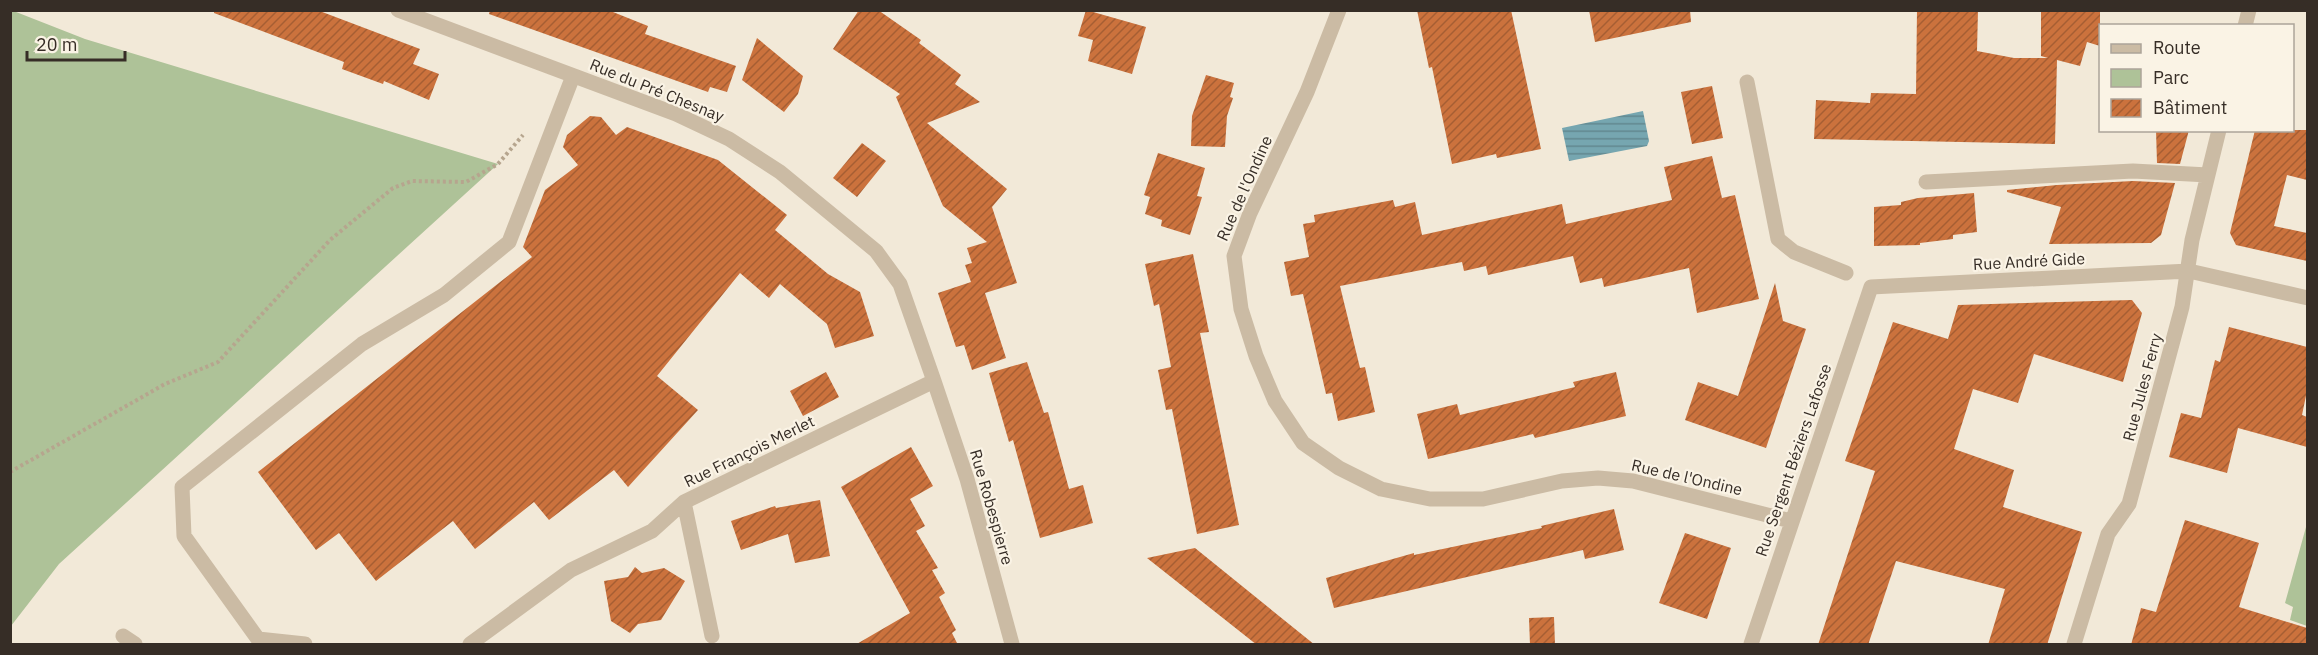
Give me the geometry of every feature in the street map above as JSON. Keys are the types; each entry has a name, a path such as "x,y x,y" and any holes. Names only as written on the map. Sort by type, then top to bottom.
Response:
{"street":[{"name":"Rue du Pré Chesnay","path":"398,10 676,114 729,139 780,172 876,251 900,284 934,381"},
{"path":"427,10 441,26"},
{"name":"Rue de l'Ondine","path":"1339,10 1307,92 1250,213 1234,256 1241,309 1256,356 1275,401 1303,444 1339,468 1381,489 1430,499 1483,499 1562,481 1598,478 1633,481 1791,521"},
{"path":"305,645 258,639 184,536 182,487 362,344 444,295 509,242 573,76"},
{"path":"1747,82 1778,239 1794,252 1846,273"},
{"name":"Rue Jules Ferry","path":"2074,645 2108,534 2129,504 2182,307 2192,240 2219,132"},
{"path":"1926,182 2133,171 2208,175"},
{"name":"Rue André Gide","path":"1871,287 2189,271 2307,298"},
{"name":"Rue Sergent Béziers Lafosse","path":"1751,645 1871,287"},
{"name":"Rue François Merlet","path":"470,645 571,570 652,531 684,502 934,381"},
{"name":"Rue Robespierre","path":"934,381 967,479 1012,645"},
{"path":"684,502 712,636"}],"path":[{"path":"10,472 165,384 218,362 330,240 393,188 412,181 466,182 498,164 528,129"}],"green space":[{"path":"11,10 85,39 498,164 59,564 11,626"},
{"path":"2306,527 2308,527 2307,626 2290,620 2293,607 2285,603"}],"water":[{"path":"1643,111 1649,141 1647,146 1569,161 1562,128"}],"building":[{"path":"214,10 317,10 420,49 413,64 439,74 429,100 384,81 383,84 342,69 344,62 214,13"},
{"path":"490,10 608,10 648,26 645,34 736,66 727,92 710,87 708,92 489,14"},
{"path":"859,10 878,10 921,40 919,43 961,75 955,84 980,102 927,123 1007,189 992,207 1017,283 985,293 1006,358 972,370 964,345 956,347 938,293 971,282 965,265 972,263 967,248 987,242 943,206 896,97 900,94 833,49"},
{"path":"1086,10 1146,27 1132,74 1088,61 1093,40 1078,36"},
{"path":"1417,10 1511,10 1541,149 1497,158 1496,154 1452,164 1432,67 1429,68"},
{"path":"1589,10 1690,10 1691,22 1595,42"},
{"path":"1917,10 1978,10 1977,51 2014,58 2048,58 2041,56 2041,10 2100,10 2099,46 2087,42 2080,66 2057,60 2055,144 1814,139 1816,100 1870,103 1871,93 1916,94"},
{"path":"757,38 803,76 798,94 784,112 742,80"},
{"path":"1206,75 1234,83 1230,97 1233,98 1227,116 1225,147 1191,146 1192,116"},
{"path":"1712,86 1723,138 1692,144 1681,92"},
{"path":"590,116 601,117 616,135 627,127 718,160 787,215 775,230 828,274 860,292 874,336 835,348 827,324 780,284 769,298 740,273 657,376 698,410 628,487 614,470 549,520 534,502 475,549 453,521 376,581 339,533 316,550 258,472 532,257 523,247 545,190 578,165 563,147 567,135"},
{"path":"2307,130 2307,180 2287,175 2274,226 2307,233 2307,261 2236,245 2230,233 2255,132"},
{"path":"2156,132 2188,132 2180,164 2157,163"},
{"path":"862,143 886,161 857,197 833,178"},
{"path":"1158,153 1205,168 1197,196 1202,197 1190,235 1161,226 1162,220 1145,214 1150,197 1144,195"},
{"path":"1712,156 1722,198 1735,195 1759,299 1697,313 1689,268 1604,287 1602,278 1580,283 1573,256 1488,275 1486,266 1464,271 1462,262 1340,286 1360,368 1365,367 1375,412 1338,421 1332,393 1326,394 1303,294 1291,296 1284,262 1309,257 1303,224 1315,222 1314,215 1393,200 1395,207 1415,202 1422,235 1562,204 1566,224 1672,200 1664,167"},
{"path":"2133,181 2175,183 2161,235 2151,243 2049,244 2061,207 2007,192 2007,190 2057,185"},
{"path":"1974,193 1977,232 1953,235 1953,239 1920,243 1920,245 1874,246 1874,207 1901,205 1901,202 1918,198"},
{"path":"1193,254 1209,332 1200,333 1239,525 1197,534 1172,409 1166,410 1158,370 1171,367 1159,304 1154,306 1145,264"},
{"path":"1775,283 1783,321 1806,329 1766,448 1685,420 1698,382 1738,396"},
{"path":"2132,300 2142,313 2123,382 2034,354 2018,403 1973,389 1954,449 2014,470 2003,507 2082,532 2047,645 1988,645 2005,589 1896,561 1868,645 1818,645 1875,471 1845,461 1893,322 1948,339 1958,305"},
{"path":"2229,327 2307,347 2307,391 2302,415 2307,417 2307,447 2238,428 2227,473 2169,457 2181,413 2201,418 2215,360 2220,362"},
{"path":"1027,362 1044,413 1048,412 1069,489 1083,485 1093,523 1040,538 1013,440 1009,442 989,373"},
{"path":"826,372 839,397 803,416 790,391"},
{"path":"1616,372 1626,416 1535,438 1533,434 1428,459 1417,414 1457,404 1460,415 1575,387 1573,382"},
{"path":"911,447 933,486 910,499 925,526 916,531 938,568 932,570 945,593 939,597 956,630 952,633 958,645 855,645 910,613 841,487"},
{"path":"820,500 830,556 795,563 788,534 741,550 731,521 775,506 776,508"},
{"path":"1614,509 1624,550 1585,559 1583,550 1334,608 1326,578 1414,553 1414,555 1542,528 1541,526"},
{"path":"2185,520 2259,543 2239,607 2307,628 2307,645 2131,645 2141,608 2156,612"},
{"path":"1685,533 1731,548 1707,619 1659,603"},
{"path":"1195,548 1315,645 1257,645 1147,558"},
{"path":"635,567 642,573 664,568 685,581 661,620 638,624 630,633 611,621 604,581 628,577"},
{"path":"1554,617 1555,645 1530,645 1529,618"}]}
